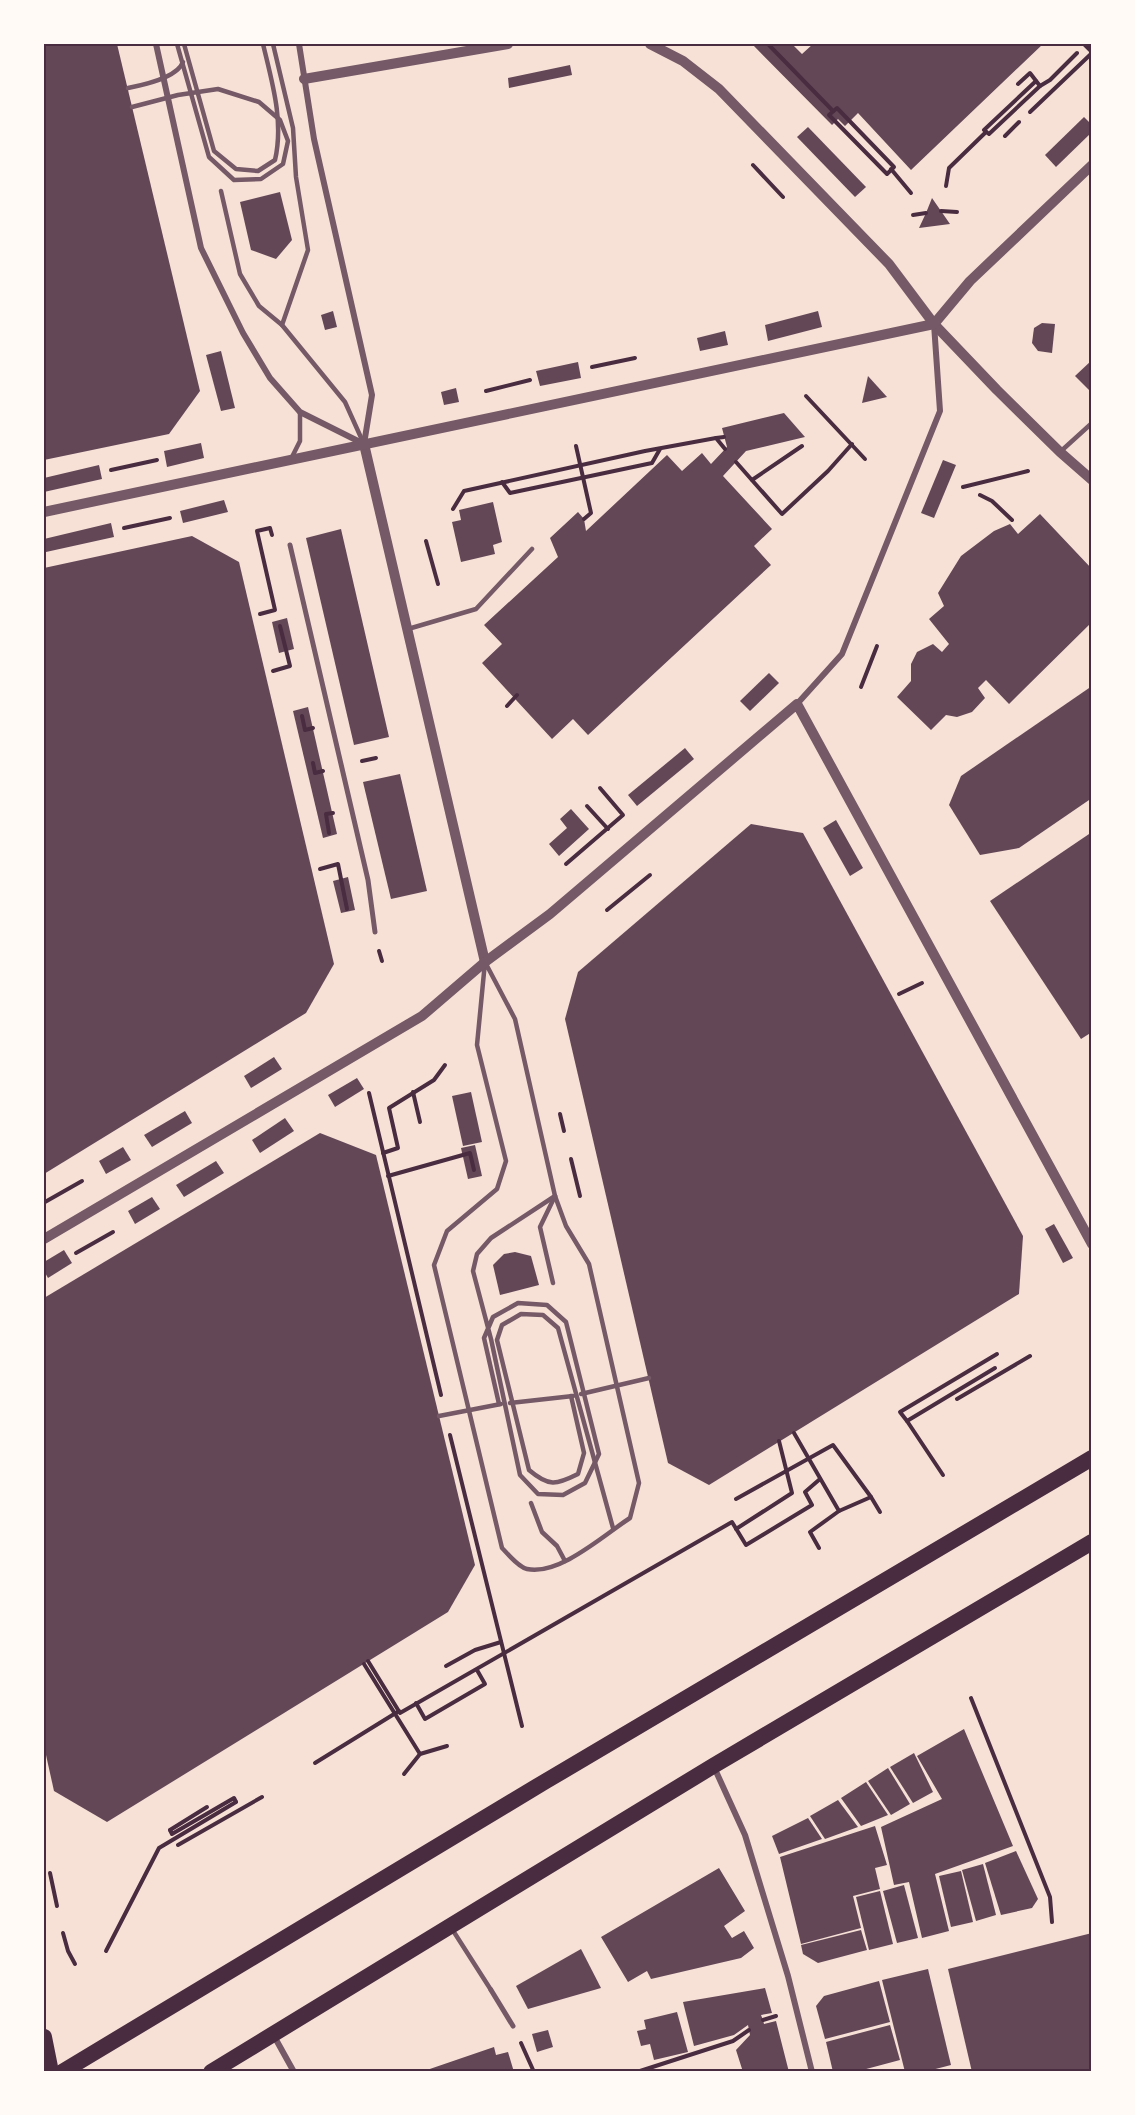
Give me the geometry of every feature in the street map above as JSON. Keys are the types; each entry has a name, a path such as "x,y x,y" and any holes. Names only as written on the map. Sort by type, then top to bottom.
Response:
{"highway":[{"path":"62,2072 526,1793 1092,1458"},
{"path":"211,2072 713,1766 1092,1542"},
{"path":"44,2037 51,2072"}],"street":[{"path":"156,44 201,248 243,333 270,378 300,412 364,444"},
{"path":"300,44 314,139 372,395 364,444 485,962"},
{"path":"304,79 485,46 508,44"},
{"path":"650,44 683,60 719,89 890,264 934,324 1060,452 1092,480"},
{"path":"44,513 934,324 970,281 1092,165"},
{"path":"44,1239 422,1016 485,962 550,914 797,704 842,654 940,411 934,324"},
{"path":"290,545 368,880 375,932"},
{"path":"797,704 1092,1244"},
{"path":"713,1766 745,1835 788,1976 812,2072"},
{"path":"491,1990 513,2026"},
{"path":"273,2034 294,2072"}],"lane":[{"path":"132,107 178,95 188,94 198,92 218,89 259,102 280,120 288,141 283,164 261,179 234,180 209,157 199,123 196,111 193,100 190,89 187,77 177,44"},
{"path":"184,44 214,152 236,169 258,171 275,160 280,141 276,98 263,44"},
{"path":"128,88 157,81 181,66 189,44"},
{"path":"273,44 293,128 296,177 308,250 282,325"},
{"path":"221,191 240,274 259,306 282,325 345,402 364,444"},
{"path":"291,459 300,441 300,412"},
{"path":"1060,452 1092,423"},
{"path":"408,629 476,609 532,549"},
{"path":"485,962 515,1019 555,1196 566,1226 589,1264 639,1483 630,1518 565,1561 546,1569 525,1569 502,1548 434,1265 447,1232 497,1189 506,1161 477,1045 485,962"},
{"path":"553,1283 540,1227 555,1196"},
{"path":"499,1404 484,1338 488,1327 493,1317 518,1303 547,1305 566,1322 599,1454 585,1483 563,1495 538,1494 520,1475 491,1339 473,1270 477,1254 491,1238 555,1196"},
{"path":"570,1396 584,1453 578,1474 560,1483 543,1482 529,1470 497,1340 502,1325 521,1314 543,1315 558,1328 613,1528"},
{"path":"439,1416 499,1404 570,1396 649,1378"},
{"path":"531,1503 542,1532 557,1546 565,1561"},
{"path":"451,1926 491,1990"}],"path":[{"path":"768,44 832,111"},
{"path":"1030,112 1092,52 1084,44"},
{"path":"986,132 989,134 1077,53"},
{"path":"1018,84 1030,73 1040,86"},
{"path":"1050,80 1056,87"},
{"path":"946,186 950,168 986,132 984,129 1036,81"},
{"path":"837,108 894,167 887,174 829,115 832,111 837,108"},
{"path":"1005,136 1019,122"},
{"path":"753,165 783,197"},
{"path":"891,169 911,193"},
{"path":"942,211 957,212"},
{"path":"913,215 926,213"},
{"path":"592,367 635,358"},
{"path":"486,391 530,380"},
{"path":"806,396 865,459"},
{"path":"453,509 464,491 724,436"},
{"path":"716,438 725,449"},
{"path":"736,462 782,514 828,471 852,444"},
{"path":"576,446 591,513 584,519"},
{"path":"752,480 802,446"},
{"path":"502,482 510,493 652,463 660,449"},
{"path":"111,470 157,460"},
{"path":"963,487 1028,471"},
{"path":"980,495 992,501 1012,520"},
{"path":"124,528 170,518"},
{"path":"426,541 438,584"},
{"path":"273,671 290,666 280,626"},
{"path":"861,687 877,646"},
{"path":"507,706 517,695"},
{"path":"302,716 305,730"},
{"path":"355,763 376,758"},
{"path":"566,864 623,815 600,788"},
{"path":"587,806 608,829"},
{"path":"326,814 329,833"},
{"path":"320,869 338,864 347,909"},
{"path":"607,910 650,875"},
{"path":"899,994 921,983"},
{"path":"383,1153 399,1148 388,1108 434,1080 445,1065"},
{"path":"413,1092 420,1122"},
{"path":"388,1176 470,1153 474,1170"},
{"path":"571,1159 580,1200"},
{"path":"45,1202 82,1181"},
{"path":"76,1254 113,1232"},
{"path":"943,1475 900,1412 997,1353"},
{"path":"957,1399 1030,1356"},
{"path":"907,1421 995,1368"},
{"path":"794,1433 839,1511"},
{"path":"736,1529 792,1493 779,1442"},
{"path":"736,1499 833,1445 880,1512"},
{"path":"420,1754 394,1714 366,1662 400,1713 732,1522 746,1545 813,1505 805,1491 820,1479"},
{"path":"819,1548 810,1532 839,1511 871,1497"},
{"path":"446,1666 475,1650 501,1642"},
{"path":"315,1763 416,1702 425,1719 485,1684 477,1670"},
{"path":"971,1698 1050,1897 1052,1922"},
{"path":"404,1774 420,1754 447,1746"},
{"path":"178,1845 262,1797"},
{"path":"106,1951 159,1848 236,1802 234,1798 172,1834 170,1830 207,1807"},
{"path":"50,1873 57,1906"},
{"path":"63,1933 68,1951 75,1964"},
{"path":"513,2026 534,2072"},
{"path":"637,2072 733,2042 749,2030"}],"building":[{"path":"44,44 117,44 200,391 169,434 44,460"},
{"path":"752,44 792,44 802,54 813,44 1043,44 911,170 858,113 845,126 838,119 832,125"},
{"path":"570,65 572,75 509,88 508,78"},
{"path":"1084,117 1092,125 1092,132 1056,167 1045,155"},
{"path":"808,127 866,187 855,197 797,137"},
{"path":"280,192 292,240 276,259 251,250 240,202"},
{"path":"932,198 950,224 919,228 926,213"},
{"path":"333,311 337,327 325,330 321,315"},
{"path":"818,311 822,327 768,341 765,325"},
{"path":"1042,323 1055,324 1052,353 1038,351 1032,343 1034,328"},
{"path":"725,331 728,345 700,351 697,338"},
{"path":"221,351 235,408 221,411 206,355"},
{"path":"1092,360 1092,393 1075,376"},
{"path":"578,362 581,378 540,386 536,371"},
{"path":"868,376 887,397 862,403"},
{"path":"456,388 459,402 444,405 441,392"},
{"path":"784,413 805,437 746,451 723,476 772,529 754,546 771,565 588,735 573,719 552,739 482,663 502,644 484,625 558,557 550,538 578,512 584,519 586,531 667,455 682,471 702,453 711,464 727,447 722,428"},
{"path":"201,443 204,458 167,467 164,451"},
{"path":"943,460 956,465 934,518 921,513"},
{"path":"99,465 102,479 44,492 44,478"},
{"path":"224,500 228,512 183,523 180,511"},
{"path":"493,502 502,542 493,545 495,554 461,562 452,522 461,520 459,510"},
{"path":"1040,514 1092,569 1092,622 1009,704 986,680 978,688 985,698 972,712 957,717 946,715 931,730 897,697 911,681 911,664 917,652 933,644 942,652 949,644 929,619 944,606 938,593 961,556 994,531 1010,524 1018,534"},
{"path":"111,523 114,537 46,552 44,539"},
{"path":"341,529 389,737 354,745 306,538"},
{"path":"192,536 239,562 334,964 306,1013 44,1174 44,568"},
{"path":"287,618 294,649 279,653 272,622"},
{"path":"769,673 779,683 750,711 740,701"},
{"path":"1092,686 1092,798 1019,848 980,855 949,805 961,776"},
{"path":"308,707 337,834 323,838 293,711"},
{"path":"685,748 694,759 637,806 628,795"},
{"path":"400,774 427,891 391,899 363,782"},
{"path":"571,809 589,829 559,856 549,844 567,828 560,819"},
{"path":"836,820 863,868 850,876 823,828"},
{"path":"751,824 803,833 1023,1236 1019,1294 709,1485 668,1463 565,1019 578,972"},
{"path":"1092,832 1092,1032 1081,1039 990,901"},
{"path":"348,877 355,910 341,913 333,881"},
{"path":"274,1057 282,1069 251,1088 244,1076"},
{"path":"357,1078 364,1089 335,1107 328,1095"},
{"path":"471,1092 482,1142 463,1146 452,1096"},
{"path":"185,1111 192,1123 152,1147 144,1135"},
{"path":"285,1118 294,1131 260,1153 252,1140"},
{"path":"320,1133 376,1155 475,1565 448,1612 107,1822 54,1791 44,1746 44,1298"},
{"path":"475,1145 482,1176 468,1179 461,1148"},
{"path":"123,1147 131,1160 106,1174 99,1161"},
{"path":"216,1161 224,1173 184,1197 176,1185"},
{"path":"152,1197 160,1209 135,1224 128,1211"},
{"path":"1054,1224 1073,1258 1063,1263 1045,1229"},
{"path":"64,1250 72,1263 48,1278 44,1271 44,1262"},
{"path":"515,1252 531,1256 539,1285 500,1295 493,1265 504,1254"},
{"path":"964,1729 1013,1846 935,1874 949,1931 922,1938 909,1882 894,1885 881,1827 942,1799 917,1756"},
{"path":"914,1753 933,1792 913,1803 890,1767"},
{"path":"888,1768 910,1804 891,1815 868,1781"},
{"path":"866,1782 888,1815 861,1826 841,1798"},
{"path":"838,1800 858,1827 825,1839 810,1816"},
{"path":"808,1818 822,1839 779,1854 772,1836"},
{"path":"875,1826 887,1865 875,1868 880,1889 853,1896 861,1928 801,1944 780,1857"},
{"path":"1016,1851 1038,1899 1032,1908 1001,1915 985,1863"},
{"path":"983,1864 996,1915 976,1921 962,1870"},
{"path":"719,1868 745,1911 724,1926 732,1938 744,1931 754,1948 741,1958 651,1979 647,1971 628,1982 601,1937"},
{"path":"961,1871 973,1922 951,1927 939,1876"},
{"path":"904,1885 918,1938 897,1943 883,1891"},
{"path":"880,1891 893,1944 869,1950 856,1897"},
{"path":"861,1930 867,1950 818,1963 803,1954 801,1945"},
{"path":"1092,1933 1092,2072 972,2072 948,1969"},
{"path":"581,1949 601,1988 528,2009 516,1986"},
{"path":"928,1969 951,2065 924,2072 905,2072 882,1980"},
{"path":"879,1981 890,2022 825,2039 816,2006 824,1996"},
{"path":"765,1988 772,2013 761,2015 764,2024 776,2021 789,2072 743,2072 736,2050 750,2035 748,2025 734,2035 694,2046 683,2002"},
{"path":"677,2012 688,2052 654,2060 650,2044 641,2046 637,2031 646,2029 644,2020"},
{"path":"890,2025 900,2060 855,2072 833,2072 826,2042"},
{"path":"548,2030 553,2047 537,2052 532,2034"},
{"path":"494,2047 496,2055 508,2052 514,2072 421,2072"}]}
